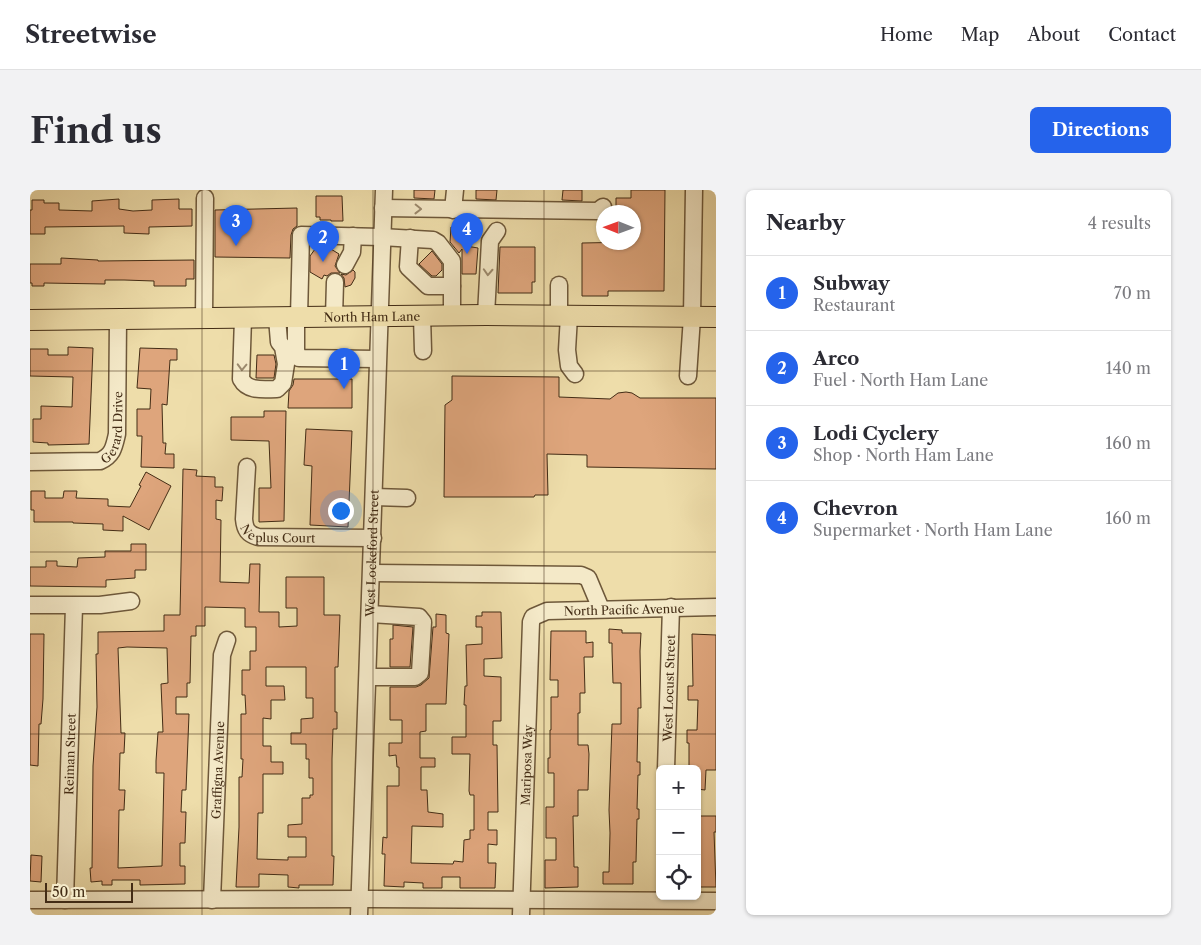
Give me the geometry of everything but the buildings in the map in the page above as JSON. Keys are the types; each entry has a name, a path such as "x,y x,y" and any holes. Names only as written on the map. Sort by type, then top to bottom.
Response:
{"main road":[{"name":"North Ham Lane","path":"30,320 452,315 716,317"}],"street":[{"name":"West Lockeford Street","path":"359,908 384,190"},
{"path":"453,210 455,190"},
{"path":"688,376 692,317 694,190"},
{"path":"204,318 205,198"},
{"path":"383,208 596,211"},
{"path":"486,315 490,241 497,231"},
{"path":"378,359 299,358 296,351 291,317 301,236 352,236 433,240 438,243 452,261 452,315"},
{"path":"345,265 352,252 352,236"},
{"path":"410,238 408,267 428,286 452,286"},
{"path":"334,317 335,282"},
{"path":"559,285 569,366 575,374"},
{"path":"422,316 423,351"},
{"path":"243,318 241,380 244,384 256,389 276,389 283,383 286,364 283,348 279,342 291,317"},
{"name":"Gerard Drive","path":"30,462 100,461 108,457 114,449 117,434 118,319"},
{"name":"Neplus Court","path":"247,467 244,520 245,528 249,534 258,537 373,538"},
{"path":"374,497 407,498"},
{"path":"372,573 581,575 588,578 601,610"},
{"path":"30,605 100,606 131,601"},
{"name":"Reiman Street","path":"66,900 74,606"},
{"name":"West Locust Street","path":"666,765 671,607"},
{"name":"North Pacific Avenue","path":"533,617 547,611 716,607"},
{"path":"368,677 414,677 420,673 423,622 419,617 370,614"},
{"name":"Mariposa Way","path":"521,908 531,622 533,617"},
{"name":"Graffigna Avenue","path":"212,900 222,655 227,640"},
{"path":"30,900 212,900 359,908 521,908 716,901"}],"place":[{"name":"Lodi Cyclery","path":"236,246"},
{"name":"Chevron","path":"467,254"},
{"name":"Arco","path":"323,262"},
{"name":"Subway","path":"344,389"}]}
